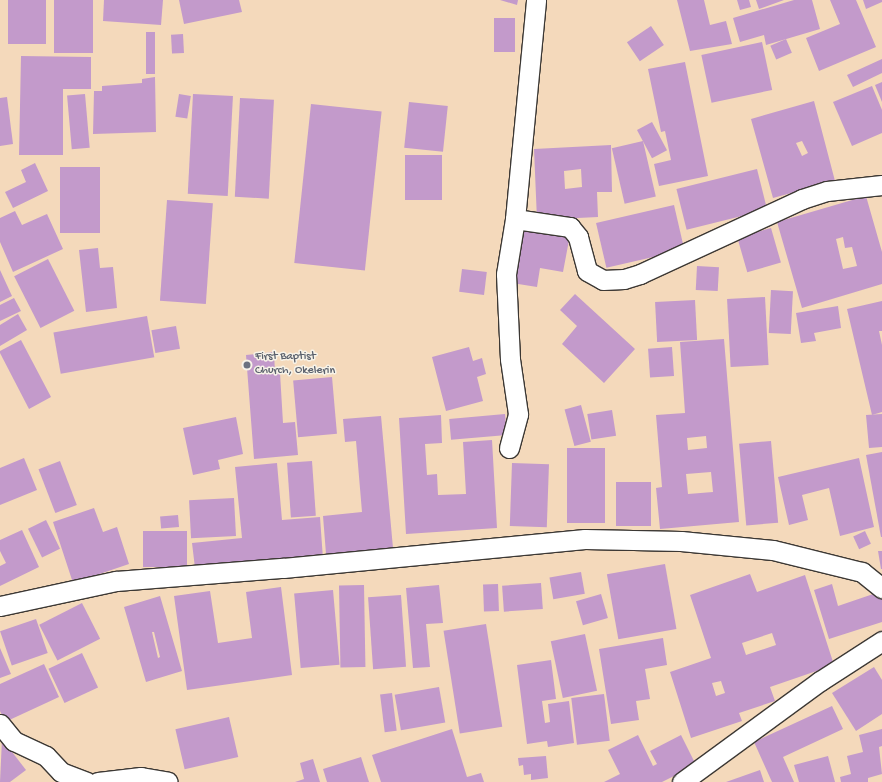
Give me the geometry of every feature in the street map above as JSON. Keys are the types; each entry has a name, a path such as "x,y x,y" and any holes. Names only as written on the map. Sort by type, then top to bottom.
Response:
{"street":[{"path":"509,448 518,414 510,359 506,274 515,219 536,0"},
{"path":"515,219 570,227 578,237 587,271 603,280 624,279 640,274 802,199 827,191 882,185"},
{"path":"0,606 116,581 585,539 680,541 773,550 862,572 882,588"},
{"path":"682,782 820,680 882,641"},
{"path":"0,724 14,741 46,756 61,772 87,782"},
{"path":"98,782 141,777 168,782"}],"building":[{"path":"8,0 46,0 46,44 8,44"},
{"path":"54,0 93,0 93,53 54,53"},
{"path":"104,0 163,0 161,25 103,21"},
{"path":"179,0 239,0 242,12 184,24"},
{"path":"500,0 518,0 517,5"},
{"path":"677,0 704,0 710,25 726,21 732,44 690,51"},
{"path":"737,0 749,0 751,7 740,10"},
{"path":"756,0 784,0 759,9"},
{"path":"794,0 812,0 820,29 766,45 764,35 740,42 733,18"},
{"path":"830,0 856,0 876,47 819,71 806,38 840,24"},
{"path":"863,0 882,0 882,2 866,9"},
{"path":"494,18 515,18 515,52 494,52"},
{"path":"651,26 664,45 640,61 627,42"},
{"path":"146,32 155,32 155,74 146,74"},
{"path":"183,34 184,53 172,54 171,35"},
{"path":"786,39 792,53 776,59 770,46"},
{"path":"762,42 772,90 712,103 701,55"},
{"path":"21,56 91,57 91,89 63,89 63,155 19,155"},
{"path":"882,59 882,73 853,87 847,75"},
{"path":"685,62 708,176 659,186 654,164 671,160 665,131 661,132 648,69"},
{"path":"155,77 156,132 93,134 94,91 102,91 102,86 142,83 142,79"},
{"path":"882,82 882,102 875,85"},
{"path":"872,86 882,110 882,133 852,146 833,102"},
{"path":"85,94 90,148 72,149 67,96"},
{"path":"179,94 191,96 187,119 175,117"},
{"path":"193,94 233,96 228,196 188,194"},
{"path":"7,97 13,144 0,146 0,98"},
{"path":"240,98 274,100 269,199 235,197"},
{"path":"814,101 835,181 773,198 751,119","holes":["802,141 808,153 802,156 796,143"]},
{"path":"409,102 448,106 443,152 404,148"},
{"path":"311,104 382,111 365,271 294,263"},
{"path":"652,122 667,150 652,158 637,130"},
{"path":"643,141 656,197 625,204 612,148"},
{"path":"611,145 612,192 597,192 598,217 537,220 534,149","holes":["581,169 582,187 565,189 564,171"]},
{"path":"405,155 442,155 442,200 405,200"},
{"path":"35,163 48,191 13,208 5,192 26,182 21,170"},
{"path":"60,167 100,167 100,233 60,233"},
{"path":"757,169 767,210 687,230 676,189"},
{"path":"866,196 882,252 882,284 802,308 777,222","holes":["843,237 845,248 852,247 857,266 843,269 836,239"]},
{"path":"167,200 213,203 206,304 160,301"},
{"path":"674,205 684,250 606,268 596,223"},
{"path":"15,211 22,225 47,214 63,249 13,272 0,242 0,218"},
{"path":"522,226 570,235 563,272 540,268 537,287 512,283"},
{"path":"771,228 781,263 747,272 737,238"},
{"path":"98,248 100,268 113,267 117,308 86,312 79,250"},
{"path":"48,259 74,311 40,328 14,276"},
{"path":"697,266 719,267 718,291 696,290"},
{"path":"462,269 487,272 484,295 459,292"},
{"path":"0,270 12,296 0,302"},
{"path":"771,290 793,291 791,334 769,333"},
{"path":"575,294 635,349 604,383 562,344 577,326 560,310"},
{"path":"765,297 769,365 731,367 727,299"},
{"path":"14,298 21,311 0,321 0,305"},
{"path":"695,300 697,340 657,342 655,302"},
{"path":"882,301 882,331 879,331 882,345 882,412 872,415 847,309"},
{"path":"838,306 841,328 814,333 816,341 801,343 796,313"},
{"path":"18,314 27,330 0,346 0,325"},
{"path":"147,316 154,357 61,374 53,332"},
{"path":"176,326 180,349 155,353 151,330"},
{"path":"724,339 739,522 660,529 656,488 662,487 656,415 685,413 680,342","holes":["706,436 707,448 688,450 687,438","711,472 713,492 688,494 686,474"]},
{"path":"21,340 51,397 29,409 0,353 0,351"},
{"path":"469,347 473,361 482,358 486,374 477,377 483,401 446,411 432,357"},
{"path":"672,347 674,376 650,378 648,349"},
{"path":"274,352 275,373 280,373 283,423 295,422 298,455 254,459 246,355"},
{"path":"332,377 337,434 298,437 293,380"},
{"path":"581,405 591,442 574,446 565,409"},
{"path":"612,410 616,436 591,440 587,414"},
{"path":"505,414 507,435 451,440 449,419"},
{"path":"882,414 882,447 869,448 866,415"},
{"path":"441,415 442,443 425,444 427,475 437,474 438,495 466,494 463,442 492,440 497,528 406,534 399,418"},
{"path":"381,416 393,548 326,554 323,516 362,512 356,441 345,442 343,419"},
{"path":"236,417 243,454 218,460 220,469 193,475 183,428"},
{"path":"771,441 778,523 746,525 739,444"},
{"path":"567,448 605,448 605,523 567,523"},
{"path":"882,452 882,537 881,537 866,455"},
{"path":"24,458 37,490 0,505 0,468"},
{"path":"859,458 874,527 840,536 829,488 802,495 808,520 789,525 778,477"},
{"path":"60,461 77,505 55,513 39,469"},
{"path":"312,461 316,516 291,518 287,463"},
{"path":"277,463 282,520 320,517 323,559 195,568 192,543 242,538 235,467"},
{"path":"512,463 549,464 547,527 510,526"},
{"path":"616,482 651,482 651,526 616,526"},
{"path":"234,498 236,536 191,538 189,500"},
{"path":"94,508 103,532 117,527 129,564 73,583 53,522"},
{"path":"178,515 179,527 161,529 160,517"},
{"path":"46,520 60,549 42,558 28,529"},
{"path":"22,530 39,567 0,586 0,566 6,563 0,551 0,540"},
{"path":"143,531 187,531 187,567 143,567"},
{"path":"865,531 871,544 859,549 853,536"},
{"path":"878,551 882,551 882,569 881,569"},
{"path":"665,564 676,629 618,639 607,574"},
{"path":"581,572 585,594 553,599 549,578"},
{"path":"750,574 757,592 805,575 834,665 770,687 775,701 739,713 742,721 691,738 670,672 711,658 690,595","holes":["772,633 776,645 746,655 742,643","721,681 725,693 716,696 712,683"]},
{"path":"541,583 543,609 504,612 502,586"},
{"path":"498,584 499,611 484,612 483,585"},
{"path":"832,584 838,606 882,591 882,622 829,639 814,590"},
{"path":"339,585 364,585 365,667 340,667"},
{"path":"439,585 443,623 426,624 430,667 413,668 406,588"},
{"path":"281,587 292,675 187,690 174,596 210,591 218,643 252,638 246,592"},
{"path":"333,590 340,665 301,668 294,593"},
{"path":"601,594 608,618 583,625 576,601"},
{"path":"401,595 406,667 373,669 368,597"},
{"path":"160,596 182,671 146,682 124,607","holes":["152,632 154,632 160,657 158,658"]},
{"path":"82,603 100,639 57,660 39,625"},
{"path":"36,619 48,653 12,665 0,631"},
{"path":"486,624 502,727 460,733 444,631"},
{"path":"585,634 597,691 563,698 551,641"},
{"path":"663,638 667,665 645,669 650,699 636,701 639,720 611,724 599,649"},
{"path":"0,648 11,674 0,678"},
{"path":"82,653 98,687 65,703 48,669"},
{"path":"551,660 556,699 542,701 545,723 550,722 548,704 569,701 574,743 548,747 547,741 527,744 517,665"},
{"path":"44,664 59,697 5,722 0,711 0,684"},
{"path":"874,667 882,680 882,714 856,731 832,693"},
{"path":"439,687 445,722 401,730 395,695"},
{"path":"392,693 397,731 385,732 380,694"},
{"path":"604,694 610,741 577,745 571,698"},
{"path":"832,706 843,729 783,757 794,782 772,782 754,742"},
{"path":"229,717 238,757 185,769 175,729"},
{"path":"452,729 467,777 481,773 484,782 381,782 372,755"},
{"path":"882,729 882,746 879,747 882,774 868,778 868,782 841,782 840,777 851,774 847,756 863,752 859,735"},
{"path":"638,735 653,766 657,764 650,751 681,735 696,765 662,782 604,782 620,774 608,750"},
{"path":"2,739 26,770 10,782 0,782"},
{"path":"546,756 548,778 531,780 531,774 524,775 523,765 519,766 518,758"},
{"path":"828,756 835,782 799,782 794,765"},
{"path":"361,757 369,782 327,782 323,769"},
{"path":"313,759 320,782 295,782 304,779 300,763"},
{"path":"760,770 764,782 726,782"}],"place":[{"name":"First Baptist Church, Okelerin","path":"247,365"}]}
